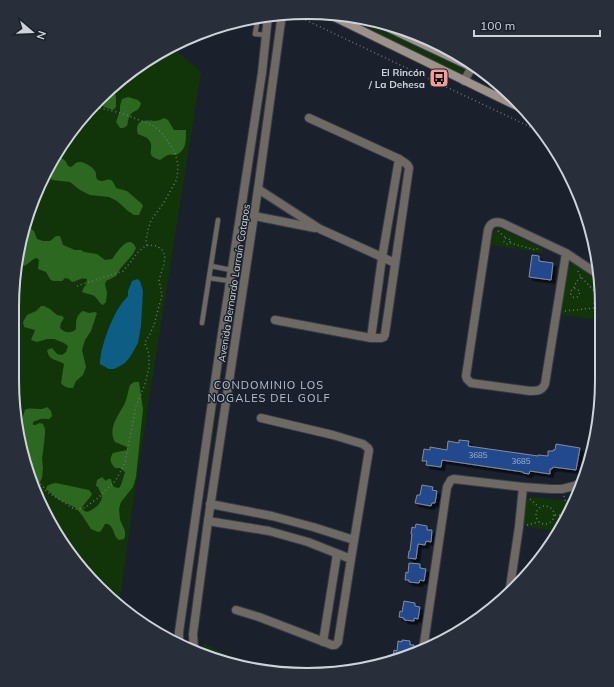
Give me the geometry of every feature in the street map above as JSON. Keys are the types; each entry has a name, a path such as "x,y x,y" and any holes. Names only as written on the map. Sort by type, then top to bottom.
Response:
{"street":[{"name":"Avenida Bernardo Larraín Cotapos","path":"194,644 193,634 210,504 267,129 281,20"},
{"name":"Avenida Bernardo Larraín Cotapos","path":"179,638 231,270 262,73 267,21"},
{"path":"342,21 512,104"},
{"path":"464,81 470,70"},
{"path":"258,96 271,99"},
{"path":"275,320 370,338 382,338 384,336 409,168 408,164 309,118"},
{"path":"253,127 267,129"},
{"path":"370,338 399,159"},
{"path":"258,190 320,229 395,263"},
{"path":"254,216 320,229"},
{"path":"566,253 544,386 540,390 530,391 474,384 469,381 466,376 488,228 493,223 499,222 543,242 566,253 593,271"},
{"path":"221,340 235,343"},
{"path":"236,610 259,617 332,645 335,645 338,642 369,450 363,444 333,435 262,418"},
{"path":"424,643 447,487 451,480 454,479 523,487 562,489 574,487"},
{"path":"510,585 523,487"},
{"path":"210,504 313,526 354,540"},
{"path":"208,522 269,531 308,542 351,559"},
{"path":"323,642 337,554"},
{"path":"179,632 193,634"}],"lane":[{"path":"257,24 255,34 266,35"},
{"path":"202,323 218,220"},
{"path":"211,266 231,270"},
{"path":"209,278 230,281"}],"path":[{"path":"305,19 532,128"},
{"path":"99,108 124,114 154,126 162,133 175,152 178,164 177,179 163,204 151,220 146,240 147,246"},
{"path":"510,243 536,250 543,242"},
{"path":"38,483 42,485 46,491 69,507 80,509 99,497 116,480 121,472 125,463 136,406 148,367 149,356 145,344 154,325 162,295 159,280 165,255 157,246 149,245 144,247 136,254 123,271 77,286"},
{"path":"577,271 594,291"},
{"path":"574,289 578,290 579,292 578,296 576,297 571,295 571,291 574,289 576,282 581,277"},
{"path":"556,312 594,308 595,302"},
{"path":"562,489 566,504"},
{"path":"519,527 539,522 541,524 548,524 554,515 550,507 542,506 537,510 536,516 539,522"},
{"path":"554,515 561,515"}],"green space":[{"path":"356,24 376,28 459,67 464,71 462,73 457,73"},
{"path":"177,51 201,72 136,483 120,599 90,570 68,540 49,507 34,473 21,418 19,380 19,307 21,269 34,214 49,180 68,147 90,117 117,90 147,68"},
{"path":"488,84 499,92 489,87"},
{"path":"115,92 116,107 113,110 104,107 102,104"},
{"path":"128,97 138,100 141,103 139,108 129,117 127,126 120,128 116,122 120,111 120,106 122,99"},
{"path":"164,118 168,120 174,130 186,130 186,140 181,152 177,155 167,155 160,160 152,156 151,143 146,137 138,134 137,129 139,123 141,122 156,121"},
{"path":"61,158 71,167 78,162 86,163 94,169 98,180 111,180 116,188 127,191 143,206 139,215 134,215 117,201 109,197 90,195 80,190 70,182 52,180 51,177"},
{"path":"30,228 34,231 37,239 50,241 56,236 60,236 63,245 75,250 97,254 105,260 112,259 123,245 127,243 130,242 136,248 116,276 106,281 106,302 103,305 91,294 82,292 86,285 87,279 72,282 65,278 62,281 51,280 46,272 38,269 39,260 37,258 24,266 22,264"},
{"path":"499,228 542,248 543,253 491,245 494,231"},
{"path":"573,263 593,277 595,319 561,315 568,265"},
{"path":"41,306 44,306 57,315 62,316 64,318 60,328 68,332 72,332 76,329 76,321 78,316 83,311 97,313 91,331 85,340 82,350 86,367 83,375 76,381 73,388 66,387 61,383 64,364 50,357 47,350 52,348 57,354 62,355 66,352 68,346 54,339 47,339 37,342 31,340 35,330 24,327 23,322 27,315 36,311"},
{"path":"134,382 139,382 143,409 136,477 133,487 121,502 119,509 120,520 125,531 125,536 124,539 119,540 108,524 105,524 101,531 98,532 91,529 76,508 58,499 46,489 47,486 56,483 89,490 92,494 82,507 83,510 87,512 97,506 102,499 98,487 96,486 97,480 102,477 106,481 111,479 112,484 119,488 125,472 120,468 115,468 111,462 111,457 113,453 127,450 127,447 115,442 112,432 115,422 125,403 130,385"},
{"path":"47,407 51,411 51,418 40,419 33,422 33,425 40,423 43,424 45,429 42,458 42,478 39,485 29,455 22,420 25,410"},
{"path":"532,497 569,499 552,530 523,526 527,499"},
{"path":"203,643 232,658 214,653 204,649"}],"water":[{"path":"137,279 140,281 143,291 141,326 138,343 125,363 114,369 109,369 100,364 104,341 114,316 122,302 128,296 128,291 132,281"}],"building":[{"path":"532,255 539,256 539,261 553,263 551,280 529,277"},
{"path":"459,440 469,441 468,446 538,456 548,456 548,451 555,450 556,444 580,448 576,470 553,467 550,469 550,474 530,471 529,474 442,460 441,467 426,465 427,461 422,461 424,449 430,450 430,447 447,450 448,441 459,443"},
{"path":"422,485 433,487 432,490 437,491 435,503 432,503 431,506 415,503 417,495 420,495"},
{"path":"416,524 427,526 427,530 432,530 431,542 426,541 425,545 418,544 416,559 408,558 412,527 415,528"},
{"path":"409,563 420,564 420,568 426,569 424,581 420,580 419,583 405,580 406,572 408,573"},
{"path":"404,601 415,603 415,606 420,607 418,619 414,618 414,621 404,620 404,618 399,617 400,611 402,612"},
{"path":"402,640 410,641 410,645 414,645 414,647 393,655 394,650 397,651 398,641 402,642"}],"place":[{"name":"El Rincón / La Dehesa","path":"439,78"}],"district":[{"name":"CONDOMINIO LOS NOGALES DEL GOLF","path":"269,391"}]}
